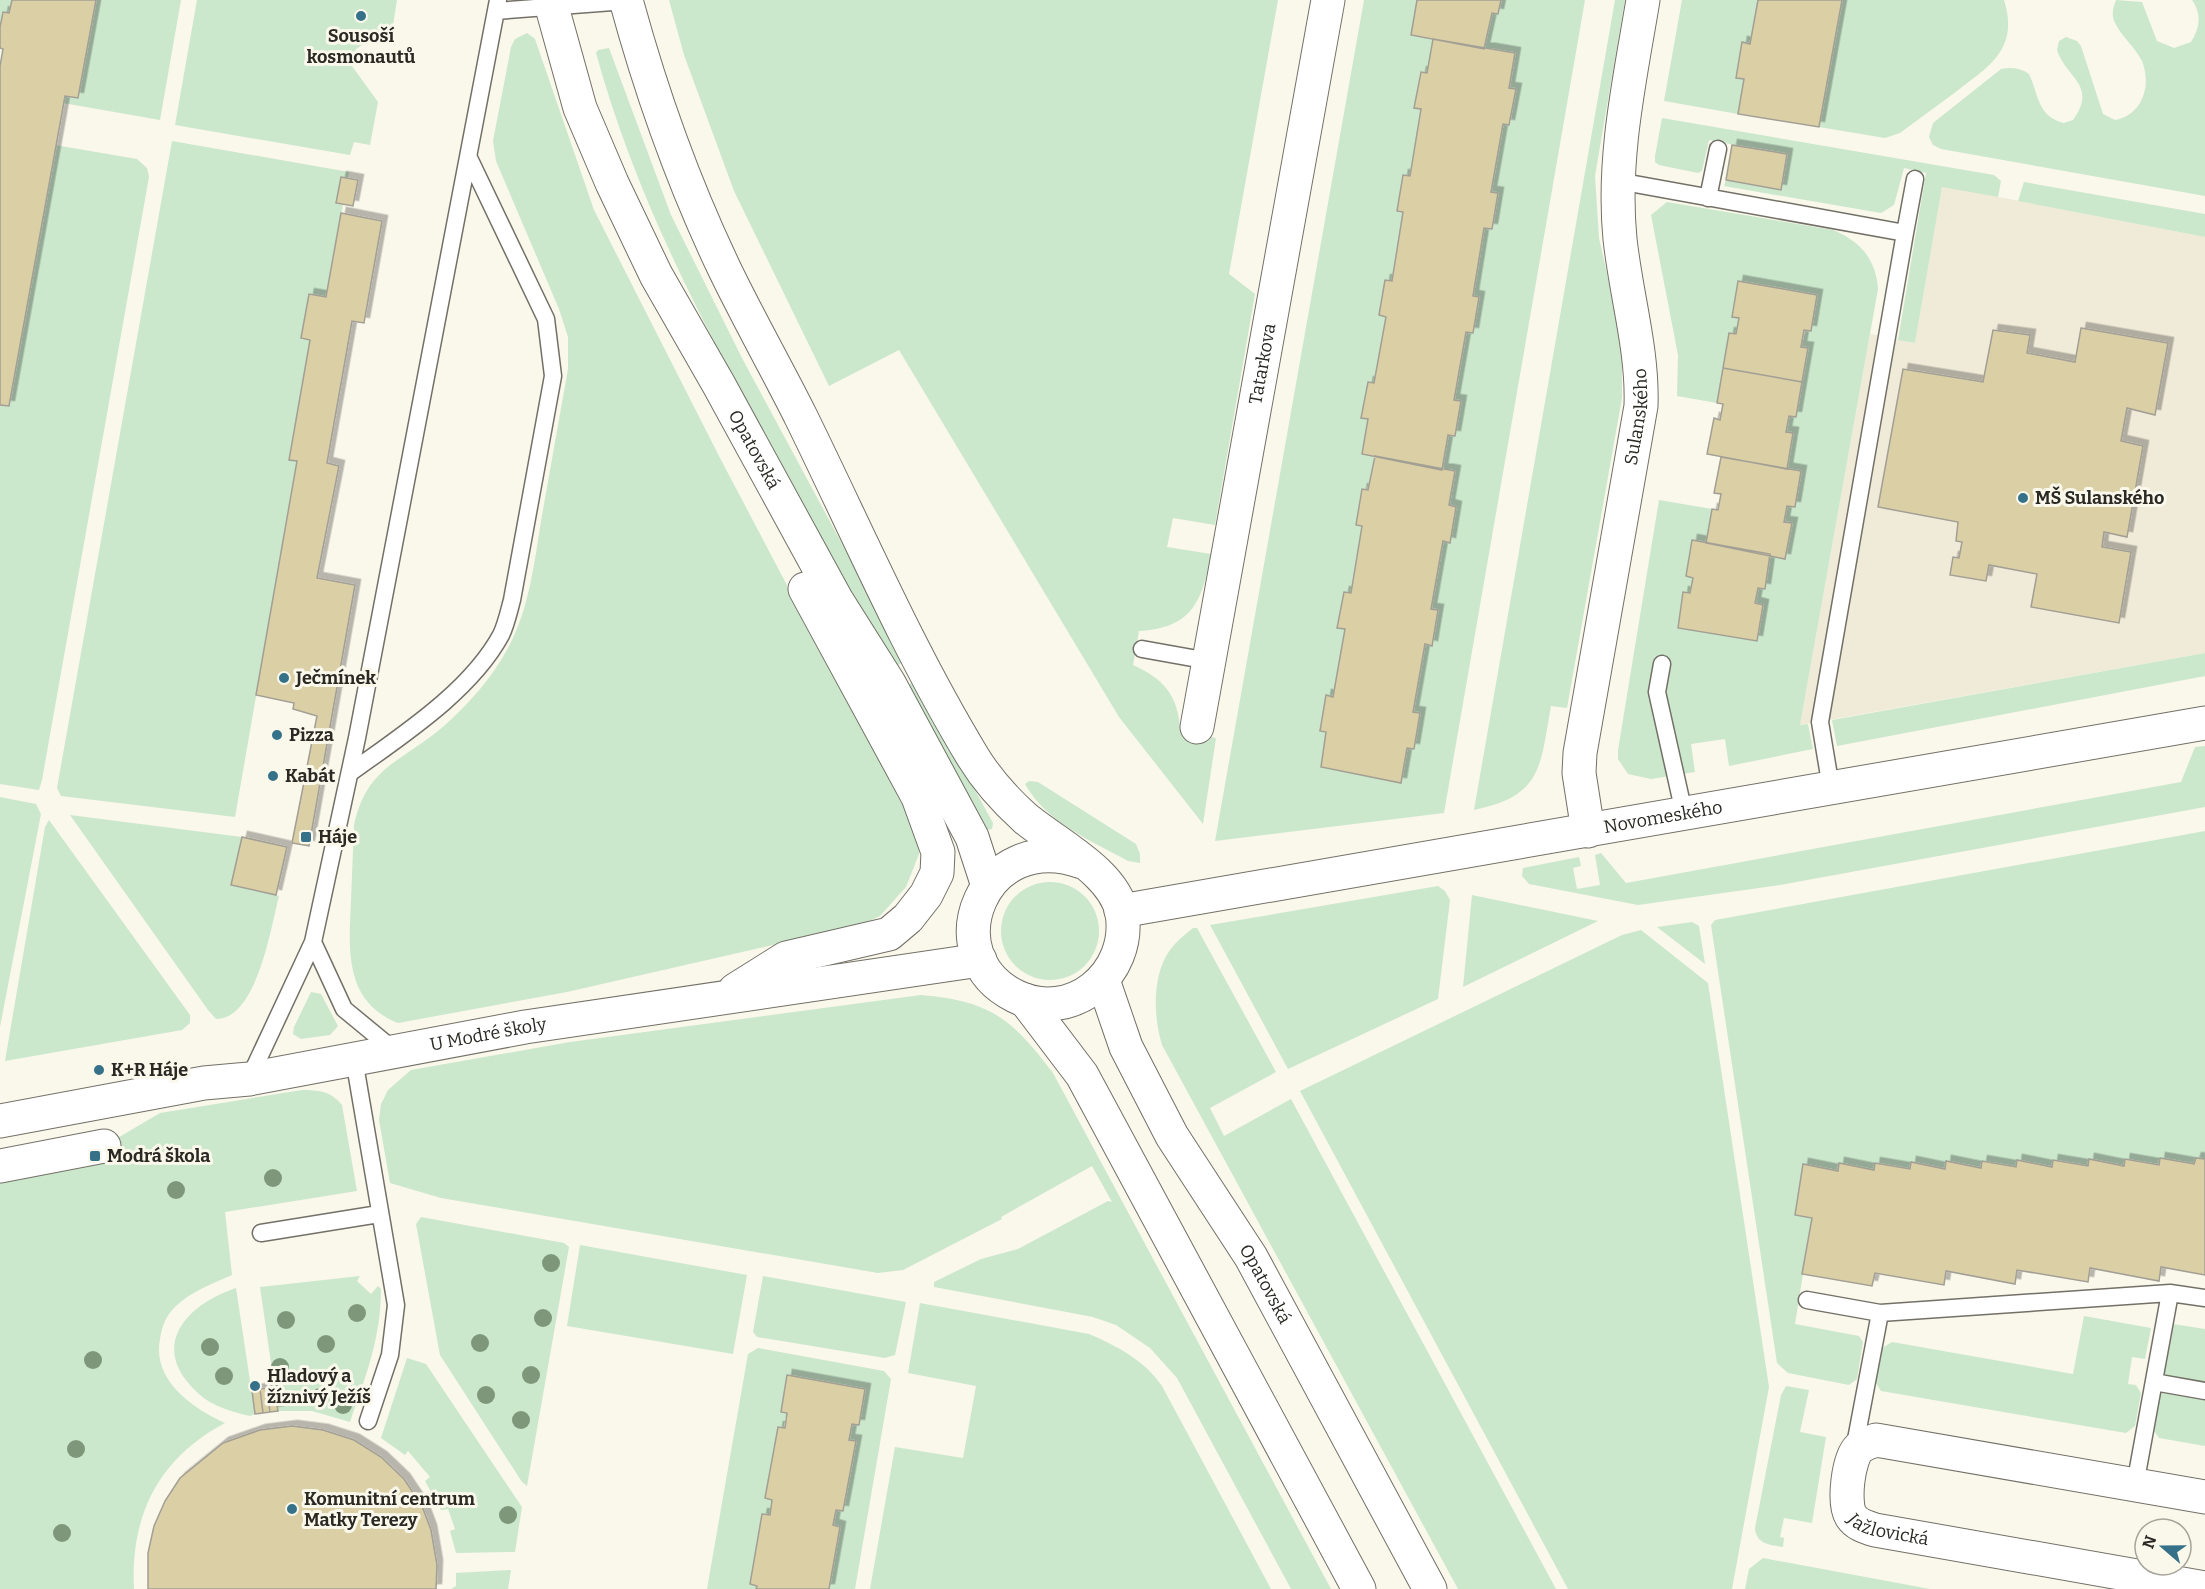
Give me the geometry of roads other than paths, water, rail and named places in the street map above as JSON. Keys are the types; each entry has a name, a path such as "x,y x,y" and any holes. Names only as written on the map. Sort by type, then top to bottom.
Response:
{"street":[{"path":"626,0 654,96 723,267 799,413 921,666 988,780 1024,817 1082,862 1107,882 1121,911 1121,948 1114,965 1103,980 1087,994 1067,1002 1046,1004 1025,1000 998,985 980,960 975,941 974,922 979,903 987,886 1007,867 1030,857 1057,855 1082,862"},
{"name":"Tatarkova","path":"1197,728 1328,0"},
{"name":"Sulanského","path":"1588,831 1579,773 1580,753 1641,406 1641,374 1620,239 1618,181 1620,134 1643,0"},
{"name":"Opatovská","path":"550,4 580,108 656,275 836,599 895,693 972,837 987,886"},
{"path":"686,329 696,386 918,797 938,852 937,873 926,895 908,918 889,934 786,958 726,996"},
{"name":"Novomeského","path":"1121,911 2205,723"},
{"name":"U Modré školy","path":"0,1121 204,1083 249,1079 525,1027 980,960"},
{"name":"Opatovská","path":"1103,980 1126,1047 1172,1136 1251,1257 1430,1589"},
{"path":"1025,1000 1082,1075 1359,1589"},
{"path":"0,1166 104,1146"},
{"path":"1853,1458 1858,1449 1867,1443 1889,1441 2205,1497"},
{"name":"Jažlovická","path":"1853,1458 1846,1504 1855,1521 1864,1527 2205,1588"}],"lane":[{"path":"249,1079 313,942 350,773 497,5 626,0"},
{"path":"1708,198 1718,149"},
{"path":"350,773 420,723 467,680 501,635 512,600 553,376 546,319 469,158"},
{"path":"1831,788 1820,722 1915,179"},
{"path":"1618,181 1905,233"},
{"path":"1142,649 1209,661"},
{"path":"1662,664 1657,693 1684,813"},
{"path":"313,942 344,1009 396,1052"},
{"path":"354,1059 396,1305 390,1355 368,1421"},
{"path":"261,1233 379,1214"},
{"path":"2135,1485 2170,1293"},
{"path":"1808,1300 1880,1313 2170,1293 2205,1298"},
{"path":"1853,1458 1880,1313"},
{"path":"2154,1382 2205,1391"}],"place":[{"name":"Sousoší kosmonautů","path":"361,16"},
{"name":"MŠ Sulanského","path":"2023,498"},
{"name":"Ječmínek","path":"284,678"},
{"name":"Pizza","path":"277,735"},
{"name":"Kabát","path":"273,776"},
{"name":"Háje","path":"306,837"},
{"name":"K+R Háje","path":"99,1070"},
{"name":"Modrá škola","path":"95,1156"},
{"name":"Hladový a žíznivý Ježíš","path":"255,1386"},
{"name":"Komunitní centrum Matky Terezy","path":"292,1509"}]}
